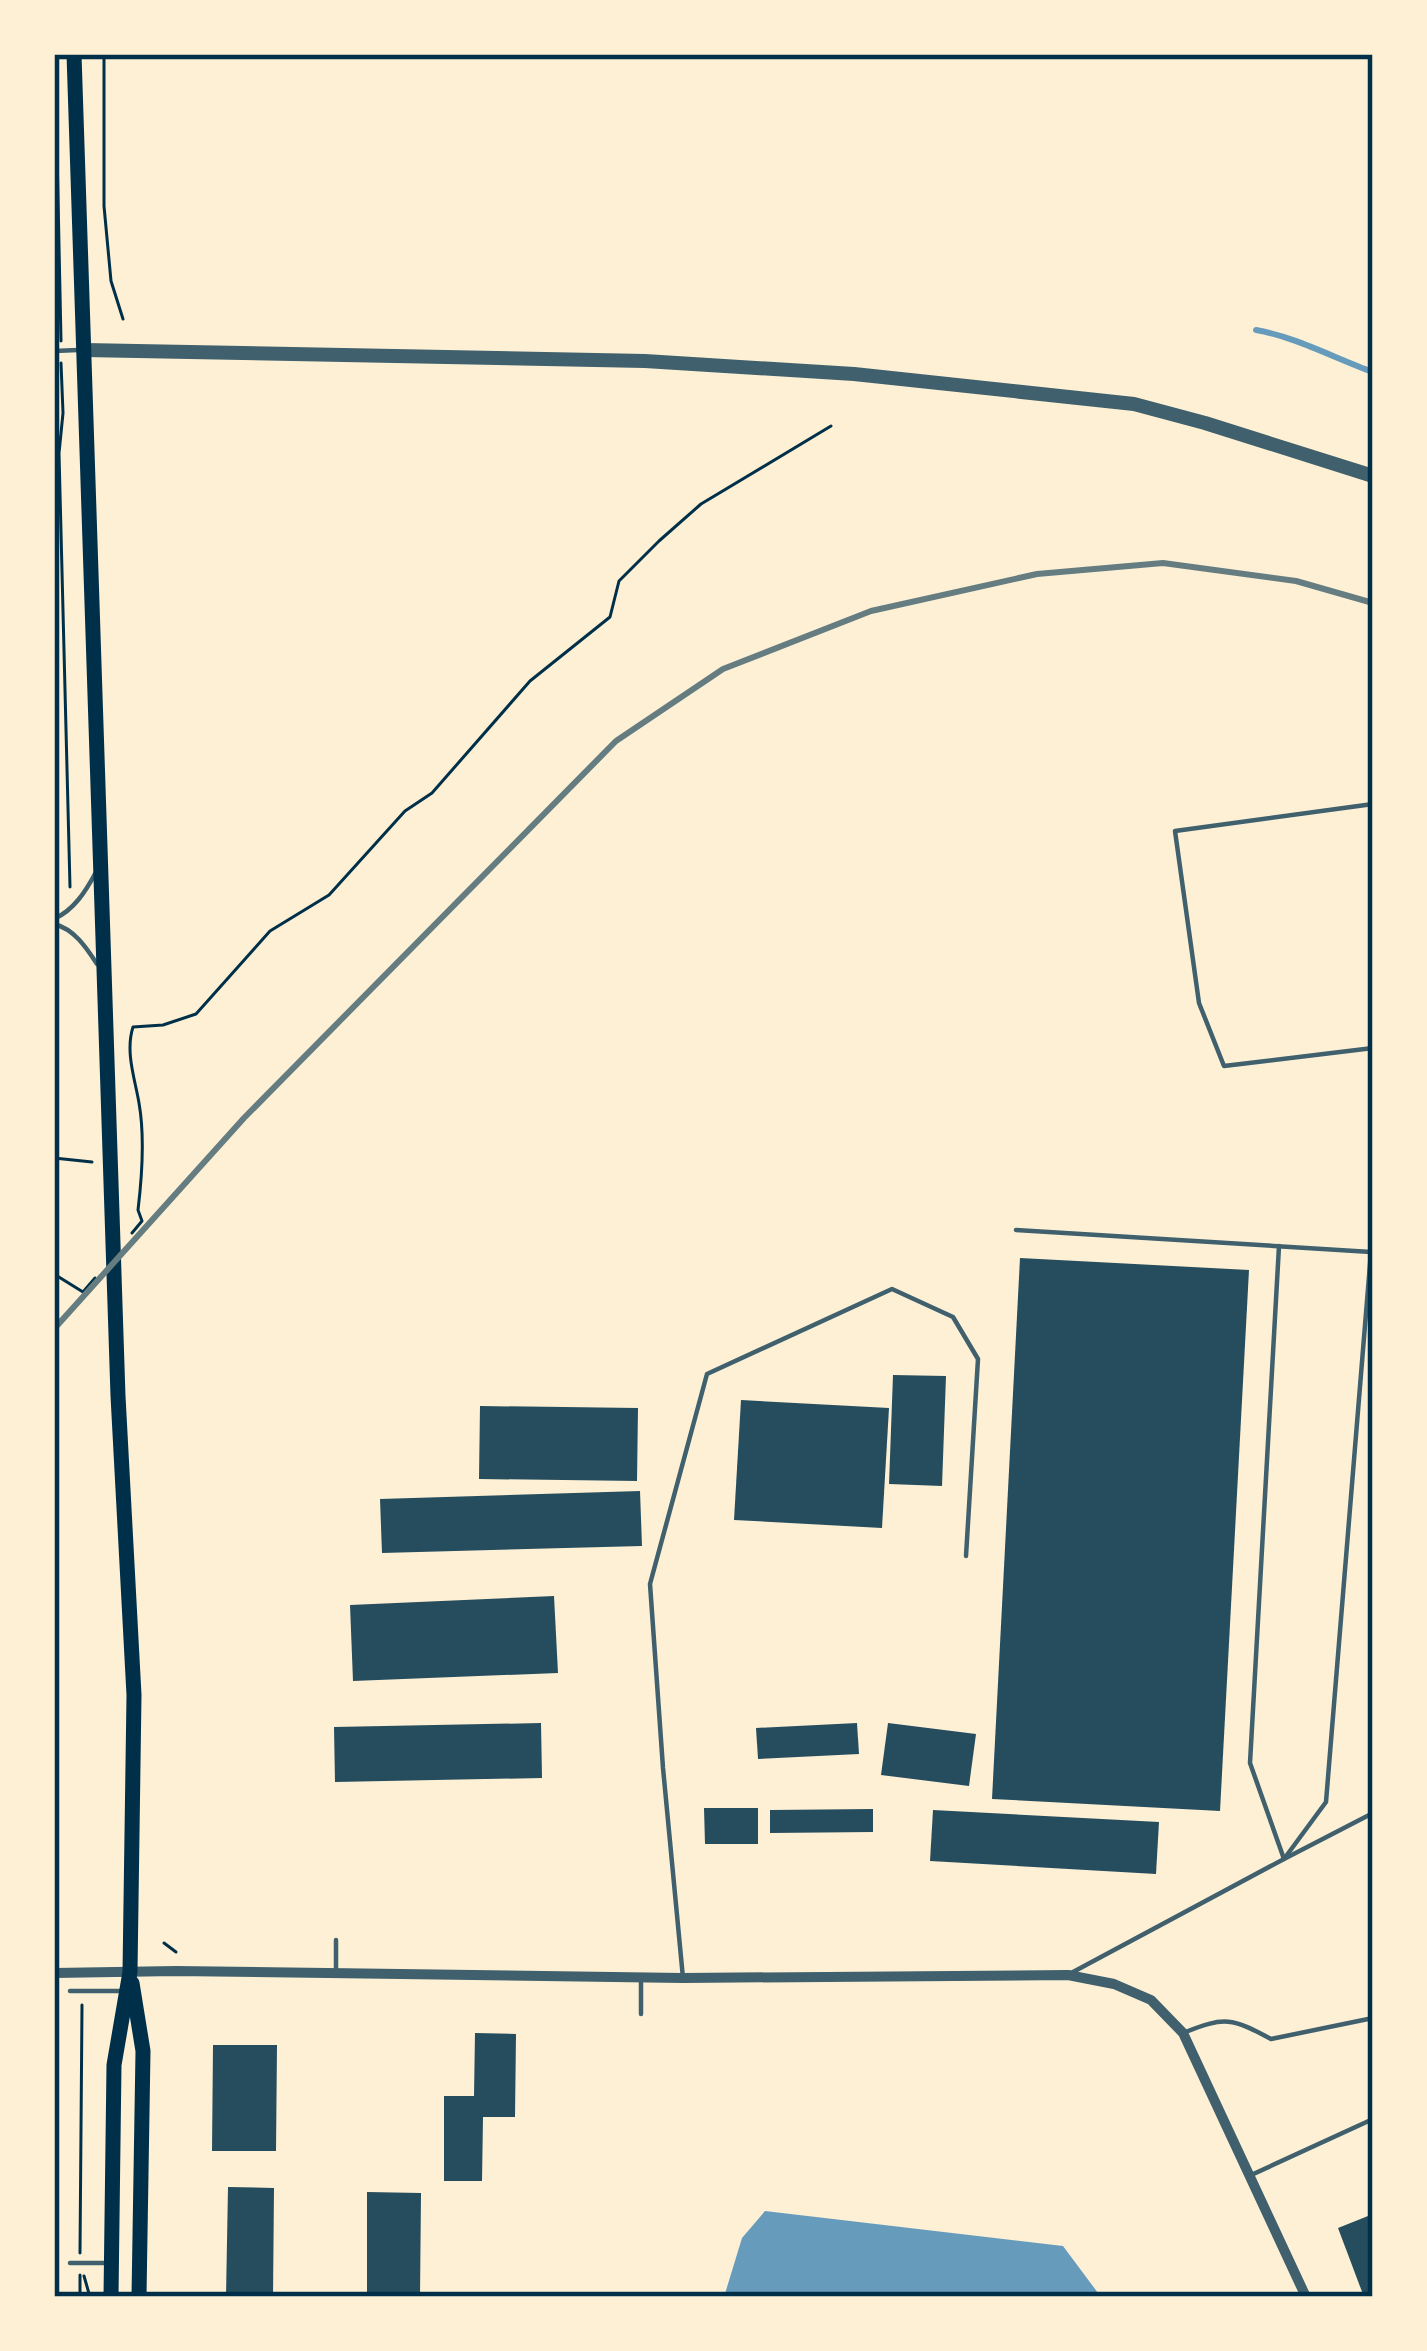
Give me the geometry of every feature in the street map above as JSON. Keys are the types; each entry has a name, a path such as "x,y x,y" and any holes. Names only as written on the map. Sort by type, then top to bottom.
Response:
{"main road":[{"path":"74,54 118,1396 134,1695 130,1972 114,2065 111,2297"},
{"path":"130,1972 143,2051 139,2297"}],"street":[{"path":"84,350 645,361 854,374 1134,404 1373,476"},
{"path":"54,1973 683,1978 1068,1975 1114,1984 1151,2000 1183,2033 1306,2297"}],"lane":[{"path":"57,351 84,350"},
{"path":"1373,804 1175,831 1199,1003 1224,1066 1373,1048"},
{"path":"101,862 78,901 54,921 77,937 104,977"},
{"path":"1016,1230 1371,1252 1326,1802 1284,1859"},
{"path":"1279,1246 1250,1763 1284,1859"},
{"path":"683,1978 650,1584 707,1374 892,1289 953,1317 978,1359 966,1556"},
{"path":"1068,1975 1373,1814"},
{"path":"336,1940 336,1973"},
{"path":"641,1977 641,2014"},
{"path":"70,1991 127,1990"},
{"path":"1183,2033 1216,2020 1244,2024 1271,2039 1373,2018"},
{"path":"1250,2176 1373,2119"},
{"path":"70,2263 112,2263"}],"path":[{"path":"55,54 57,351 63,413 56,463 70,894"},
{"path":"104,54 104,206 111,281 123,319"},
{"path":"134,1027 163,1025 196,1014 270,931 329,896 405,811 431,793 530,681 610,617 619,581 659,541 701,505 831,426"},
{"path":"54,1158 92,1160 93,1171"},
{"path":"164,1943 176,1952"},
{"path":"80,2297 82,1991"},
{"path":"80,2263 90,2297"}],"water":[{"path":"765,2211 1063,2246 1101,2297 724,2297 742,2238"}],"building":[{"path":"1020,1258 1249,1270 1220,1811 992,1799"},
{"path":"893,1375 946,1376 942,1486 889,1484"},
{"path":"741,1400 889,1408 882,1528 734,1520"},
{"path":"480,1406 638,1408 637,1481 479,1479"},
{"path":"640,1491 642,1546 382,1553 380,1499"},
{"path":"554,1596 558,1673 353,1681 350,1605"},
{"path":"541,1723 542,1778 335,1782 334,1727"},
{"path":"857,1723 859,1754 758,1759 756,1728"},
{"path":"888,1723 976,1734 969,1786 881,1775"},
{"path":"704,1808 758,1808 758,1844 705,1844"},
{"path":"873,1809 873,1832 770,1833 770,1810"},
{"path":"933,1810 1159,1822 1156,1874 930,1861"},
{"path":"475,2033 516,2034 515,2117 483,2117 482,2181 444,2181 444,2096 474,2096"},
{"path":"213,2045 277,2045 276,2151 212,2151"},
{"path":"228,2187 274,2188 273,2297 226,2297"},
{"path":"367,2192 421,2193 420,2297 367,2297"},
{"path":"1373,2214 1373,2297 1364,2297 1338,2228"}],"waterway":[{"path":"1256,330 1373,372"}],"railway":[{"path":"54,1329 244,1118 616,741 723,669 871,611 1037,574 1163,563 1296,581 1373,603"}]}
